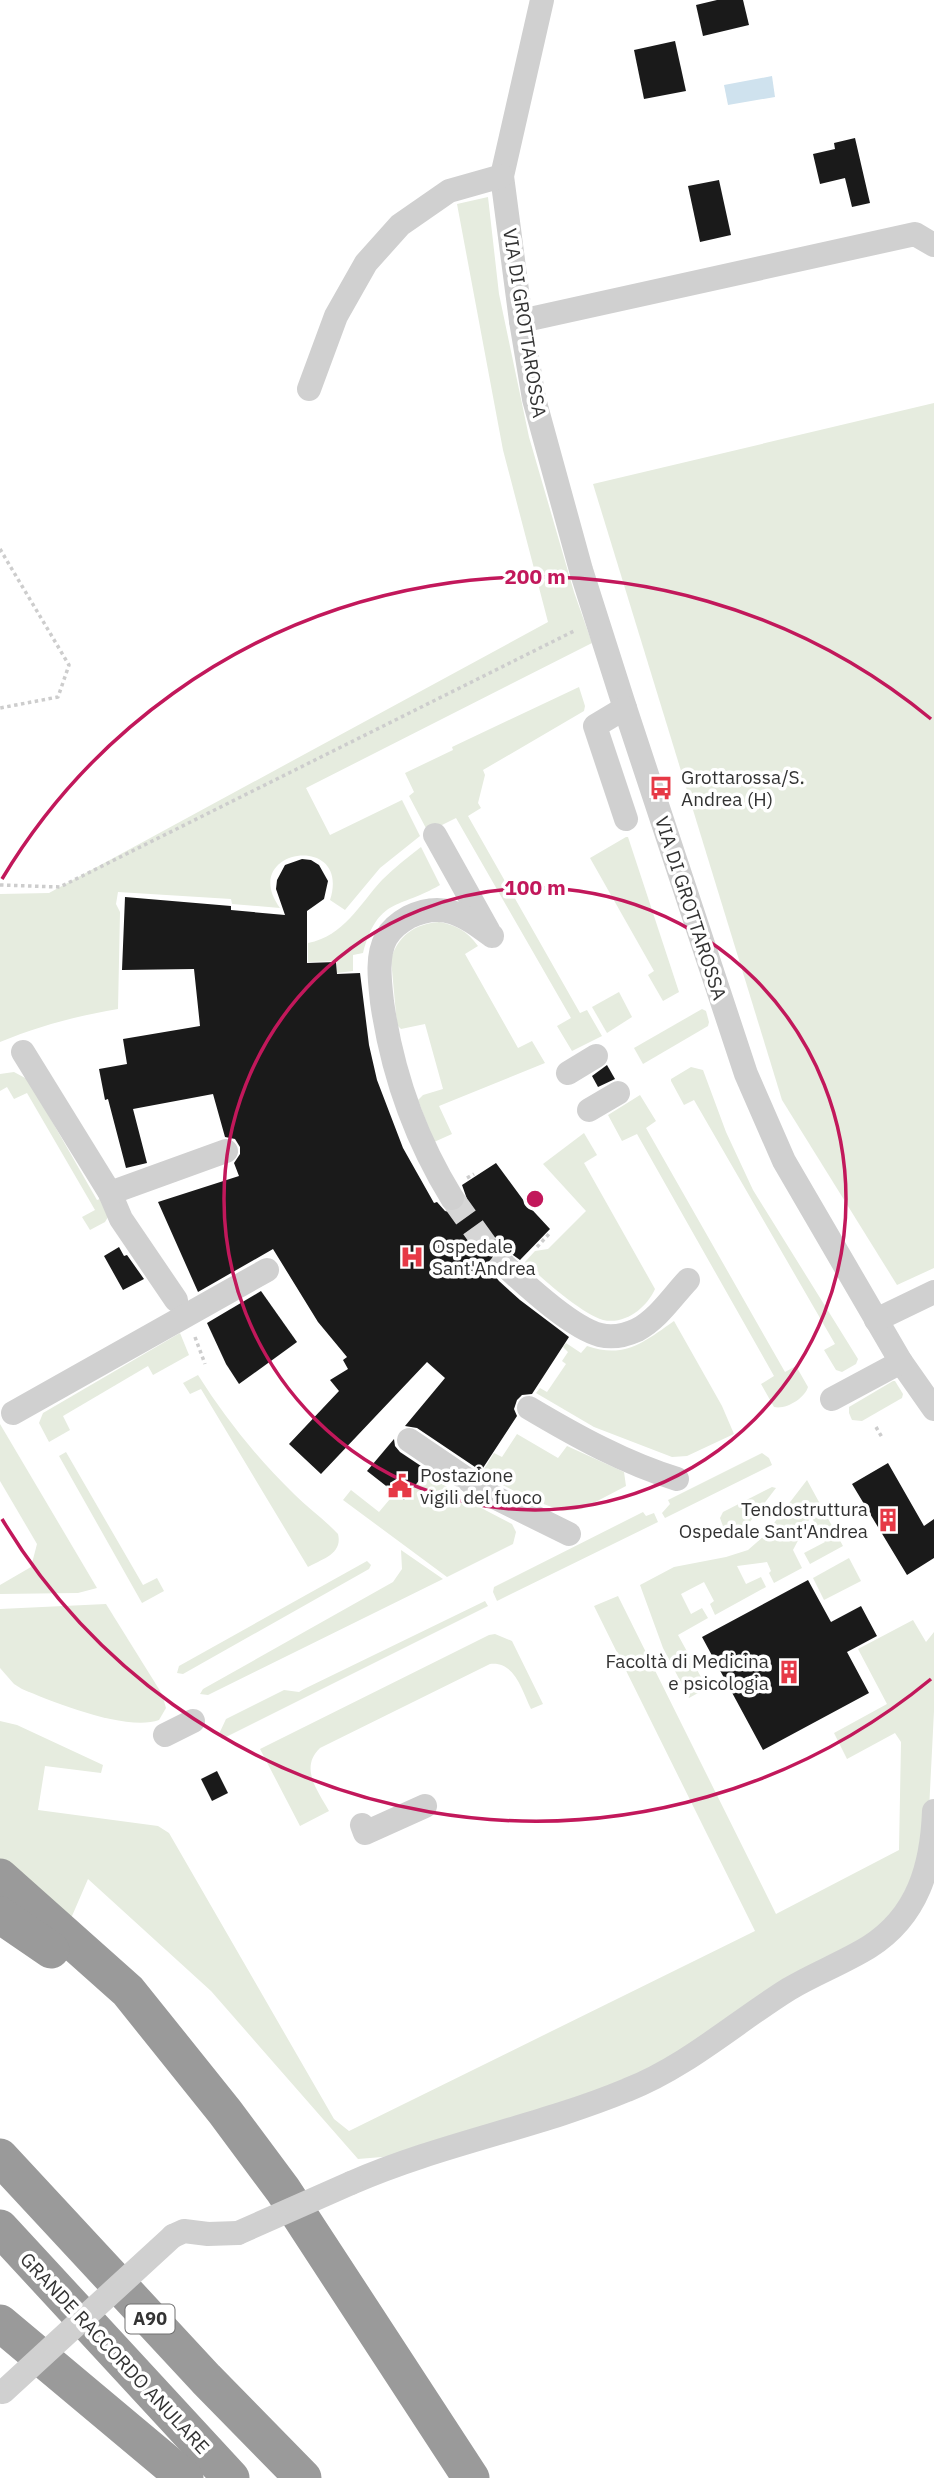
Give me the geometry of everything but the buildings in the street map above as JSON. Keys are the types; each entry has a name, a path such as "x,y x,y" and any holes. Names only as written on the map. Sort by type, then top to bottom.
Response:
{"highway":[{"path":"0,1877 128,1991 225,2112 283,2190 471,2478"},
{"path":"0,1915 79,1970 189,2070"},
{"name":"A90","path":"0,2157 206,2379 303,2478"},
{"name":"GRANDE RACCORDO ANULARE","path":"0,2228 231,2478"},
{"path":"0,2323 185,2478"}],"street":[{"name":"VIA DI GROTTAROSSA","path":"542,0 502,176 534,400 597,620 746,1074 784,1161 901,1362 934,1409"},
{"path":"309,388 336,316 366,264 400,225 449,191 502,176"},
{"path":"521,321 915,234 934,245"},
{"path":"625,708 595,726 626,819"},
{"path":"435,835 492,936 453,912 432,910 407,918 394,927 386,938 382,951 380,988 394,1068 418,1133 452,1198"},
{"path":"23,1052 110,1193 121,1219 176,1300"},
{"path":"568,1073 596,1056"},
{"path":"589,1110 618,1093"},
{"path":"110,1193 226,1151"},
{"path":"504,1265 553,1306 585,1328 610,1336 630,1333 645,1325 688,1280"},
{"path":"13,1413 267,1270"},
{"path":"876,1320 934,1292"},
{"path":"832,1399 901,1362"},
{"path":"529,1408 572,1433 652,1471 677,1479"},
{"path":"409,1440 490,1495 569,1534"},
{"path":"165,1735 193,1721"},
{"path":"362,1825 365,1833 425,1806"},
{"path":"1,2393 173,2236 184,2231 208,2234 238,2232 387,2167 579,2109 631,2089 675,2064 790,1988 868,1948 895,1928 912,1903 931,1851 934,1811"}],"path":[{"path":"0,549 69,665 58,698 0,708"},
{"path":"0,886 60,887 597,620"},
{"path":"537,1247 550,1234"},
{"path":"192,1329 205,1364"},
{"path":"876,1427 883,1439"}],"shaded area":[{"path":"488,197 499,294 529,437 574,592 592,643 306,788 330,835 402,800 420,836 380,868 345,910 330,900 332,878 325,864 313,857 297,856 283,861 273,872 271,888 280,908 232,904 231,899 118,892 118,1009 58,1022 0,1042 0,894 49,893 548,622 503,450 457,204"},
{"path":"934,403 934,1268 897,1285 782,1100 593,484"},
{"path":"579,687 584,711 483,770 485,775 478,803 481,808 468,816 580,1013 587,1010 602,1036 572,1051 557,1026 571,1018 456,818 428,832 409,796 414,792 405,773 453,750 452,747"},
{"path":"626,837 679,992 663,1001 648,975 654,971 590,858"},
{"path":"421,847 440,885 383,913 369,935 363,953 353,955 353,971 337,973 337,961 308,962 308,943 332,934 341,927 382,880"},
{"path":"439,922 461,930 478,946 465,954 518,1048 532,1041 545,1063 439,1106 452,1134 434,1142 418,1100 423,1095 443,1089 425,1024 401,1029 397,1025 391,959 398,944 408,933 422,925"},
{"path":"619,992 632,1017 607,1033 592,1007"},
{"path":"702,1009 706,1011 708,1026 643,1064 634,1048"},
{"path":"691,1067 703,1070 726,1132 753,1190 858,1359 856,1364 842,1372 836,1370 824,1350 835,1344 694,1100 684,1105 671,1081"},
{"path":"14,1072 27,1079 33,1088 97,1200 100,1199 108,1217 105,1222 90,1230 82,1217 95,1210 27,1093 14,1099 7,1087 0,1091 0,1074"},
{"path":"640,1095 656,1121 646,1128 785,1372 796,1366 808,1387 799,1399 789,1405 774,1407 761,1384 774,1376 637,1134 622,1141 608,1115"},
{"path":"584,1133 597,1155 584,1163 655,1289 641,1308 620,1320 603,1320 584,1311 525,1262 535,1251 548,1249 586,1211 543,1164"},
{"path":"674,1321 722,1406 734,1434 687,1456 672,1457 594,1427 536,1393 540,1388 547,1392 566,1364 562,1361 568,1352 563,1347 566,1343 581,1353 587,1346 612,1351 623,1349 643,1342"},
{"path":"180,1333 189,1355 153,1375 148,1366 63,1416 70,1430 49,1442 39,1423 43,1413"},
{"path":"198,1375 254,1452 294,1494 338,1534 339,1541 330,1555 308,1567 201,1389 190,1394 183,1383"},
{"path":"893,1381 903,1394 902,1398 862,1421 852,1420 849,1407"},
{"path":"0,1424 97,1588 78,1593 0,1594 0,1585 31,1567 37,1544 0,1481"},
{"path":"517,1434 558,1458 567,1446 624,1472 626,1486 582,1509 562,1511 528,1498 481,1474 494,1453 502,1457"},
{"path":"66,1452 143,1585 157,1578 164,1591 142,1603 59,1456"},
{"path":"762,1453 769,1458 772,1465 665,1518 662,1513 670,1504 668,1500"},
{"path":"426,1472 464,1499 512,1524 516,1532 513,1544 447,1577 343,1500 351,1490 379,1512 395,1493 405,1500"},
{"path":"807,1480 843,1546 810,1564 804,1553 825,1542 811,1516 793,1550 802,1568 774,1583 767,1562 737,1566 746,1584 761,1577 766,1587 715,1615 710,1604 714,1601 704,1582 681,1594 691,1614 702,1608 708,1618 678,1635 707,1688 689,1698 663,1648 640,1585 674,1567 748,1550 764,1536"},
{"path":"772,1487 776,1488 749,1523 733,1535 724,1529 720,1518 723,1512"},
{"path":"643,1512 646,1516 654,1513 658,1522 497,1601 494,1587"},
{"path":"401,1550 443,1579 208,1695 200,1694 203,1689 393,1582 402,1569"},
{"path":"849,1558 861,1581 824,1600 813,1578"},
{"path":"367,1561 371,1565 369,1569 183,1674 177,1673 179,1666"},
{"path":"618,1596 776,1914 899,1850 901,1742 895,1733 847,1759 834,1733 887,1704 858,1649 913,1620 926,1642 934,1632 934,1711 928,1830 920,1863 882,1933 663,2064 623,2084 394,2156 358,2159 211,1991 88,1879 69,1923 0,1863 0,1721 17,1725 103,1765 101,1773 45,1766 38,1810 158,1826 169,1833 334,2119 349,2131 755,1931 594,1606"},
{"path":"485,1601 488,1606 222,1739 219,1734 226,1719 284,1690 299,1692"},
{"path":"106,1604 162,1694 166,1708 159,1720 128,1722 71,1708 22,1689 0,1668 0,1609"},
{"path":"495,1634 512,1641 543,1704 531,1709 512,1672 499,1664 490,1664 320,1748 311,1763 312,1780 329,1811 300,1826 260,1749"}],"water":[{"path":"772,76 775,97 728,105 724,85"}],"tunnel":[{"path":"452,1198 485,1244 504,1265"}],"place":[{"name":"Grottarossa/S. Andrea (H)","path":"661,788"},
{"name":"Ospedale Sant'Andrea","path":"412,1257"},
{"name":"Postazione vigili del fuoco","path":"400,1486"},
{"name":"Tendostruttura Ospedale Sant'Andrea","path":"888,1520"},
{"name":"Facoltà di Medicina e psicologia","path":"789,1672"}]}
